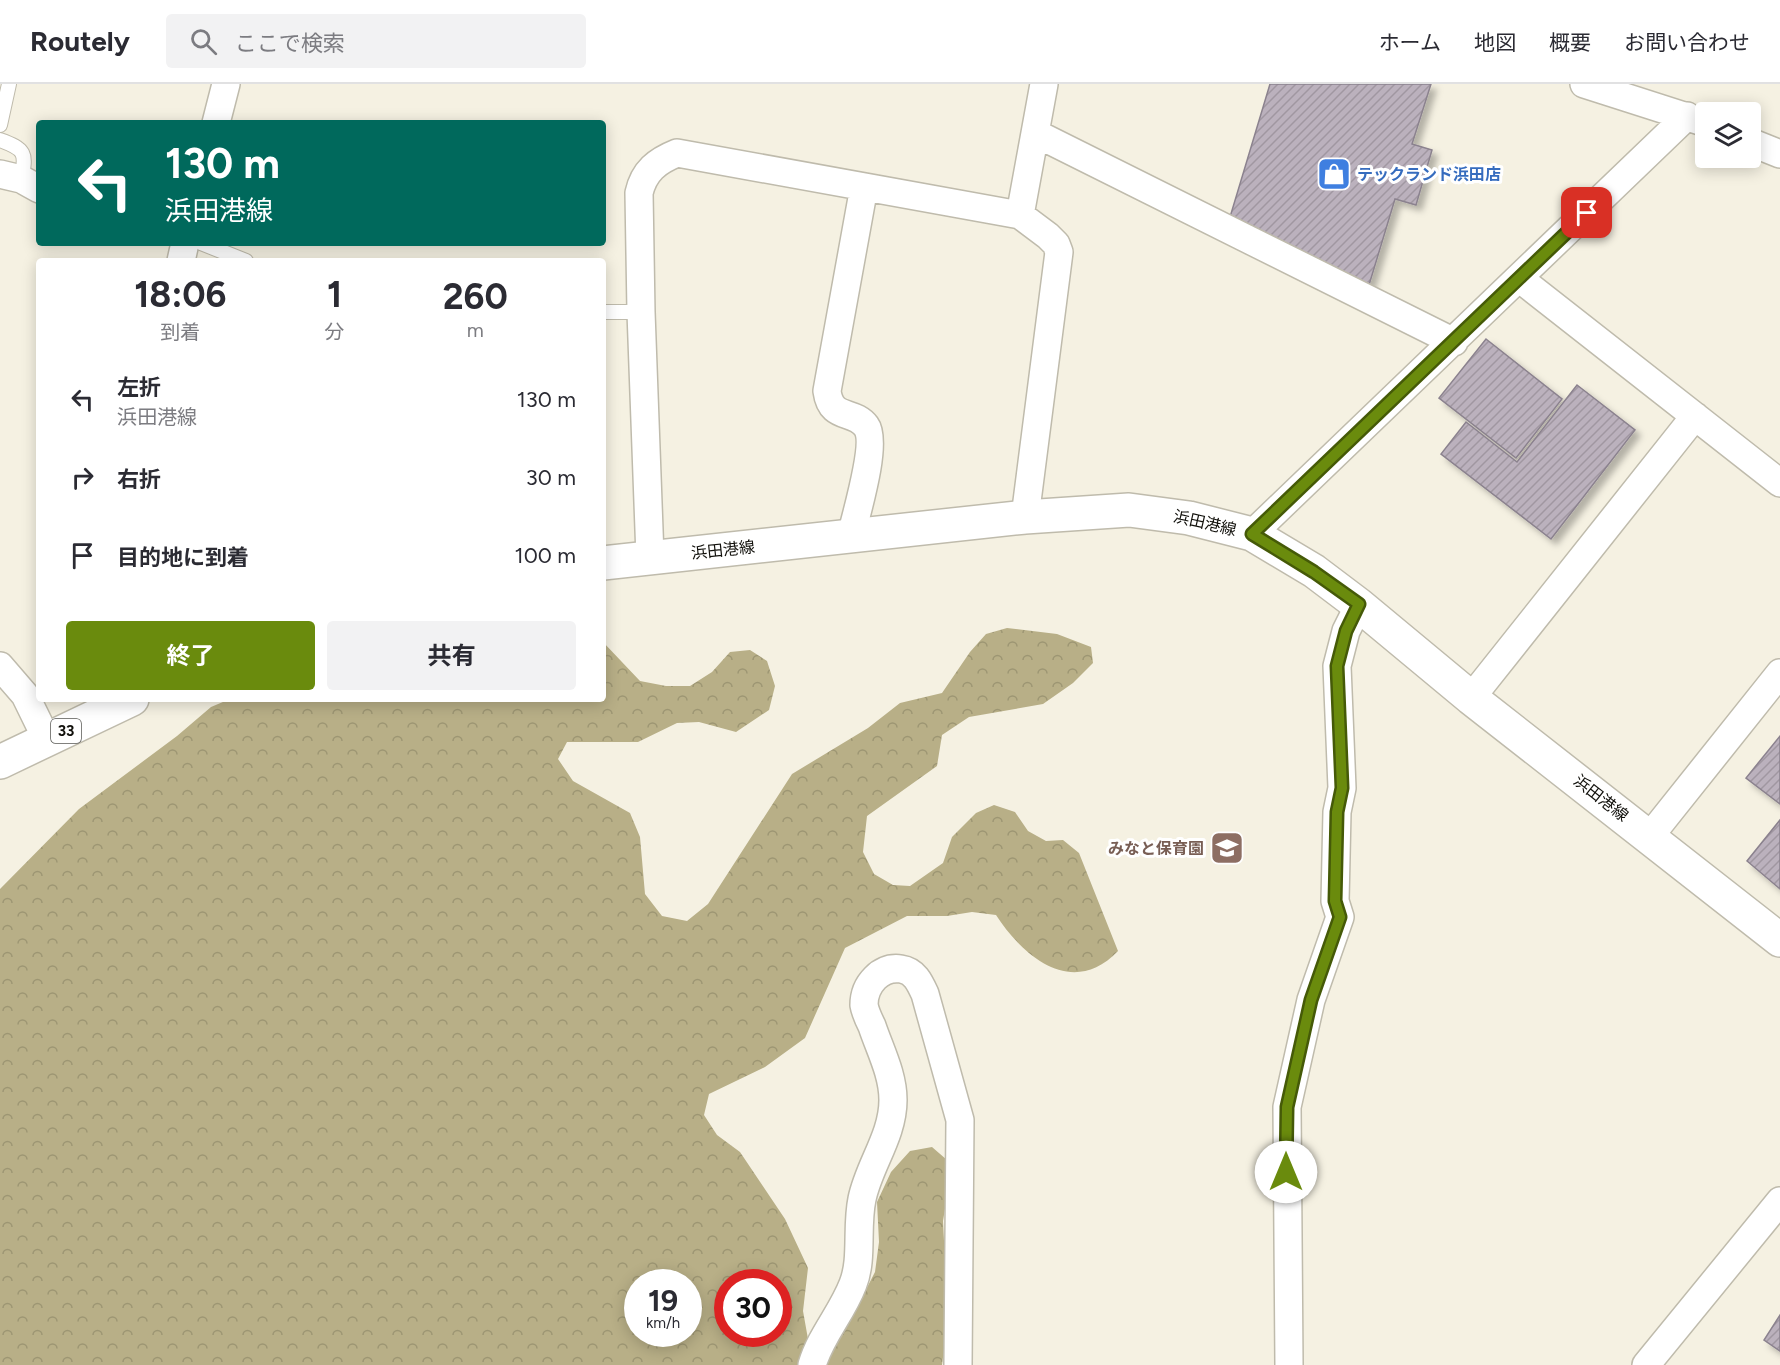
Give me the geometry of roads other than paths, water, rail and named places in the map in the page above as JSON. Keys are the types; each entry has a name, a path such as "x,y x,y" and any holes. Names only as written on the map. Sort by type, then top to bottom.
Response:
{"main road":[{"name":"浜田港線","path":"606,563 1025,517 1129,510 1190,518 1252,534 1314,572 1359,604 1471,698 1780,940"},
{"name":"33","path":"0,762 47,741 117,702"}],"street":[{"path":"217,120 225,84"},
{"path":"1020,215 1037,134 1044,84"},
{"path":"1584,84 1695,119"},
{"path":"1252,534 1520,279 1695,120"},
{"path":"1037,134 1454,342"},
{"path":"1761,146 1780,154"},
{"path":"650,557 639,193 642,180 652,166 677,153 1020,215 1056,244 1059,252 1025,517"},
{"path":"851,536 871,442 866,426 860,420 833,408 828,401 827,391 864,187"},
{"path":"1520,279 1780,483"},
{"path":"1471,698 1695,416"},
{"path":"1289,1365 1287,1107 1311,1000 1340,917 1335,901 1337,812 1342,788 1337,666 1346,631 1359,604"},
{"path":"0,666 25,694 47,741"},
{"path":"1650,836 1780,673"},
{"path":"812,1365 818,1345 847,1296 858,1271 862,1197 888,1132 893,1111 890,1075 864,1006 866,991 874,978 889,968 904,969 917,977 925,994 960,1120 958,1365"},
{"path":"1646,1365 1780,1201"}],"lane":[{"path":"0,125 9,84"},
{"path":"0,140 19,148 23,153 25,164 20,181"},
{"path":"208,246 238,258"},
{"path":"606,312 641,312"}],"place":[{"name":"テックランド浜田店","path":"1334,174"},
{"name":"みなと保育園","path":"1227,848"}]}
